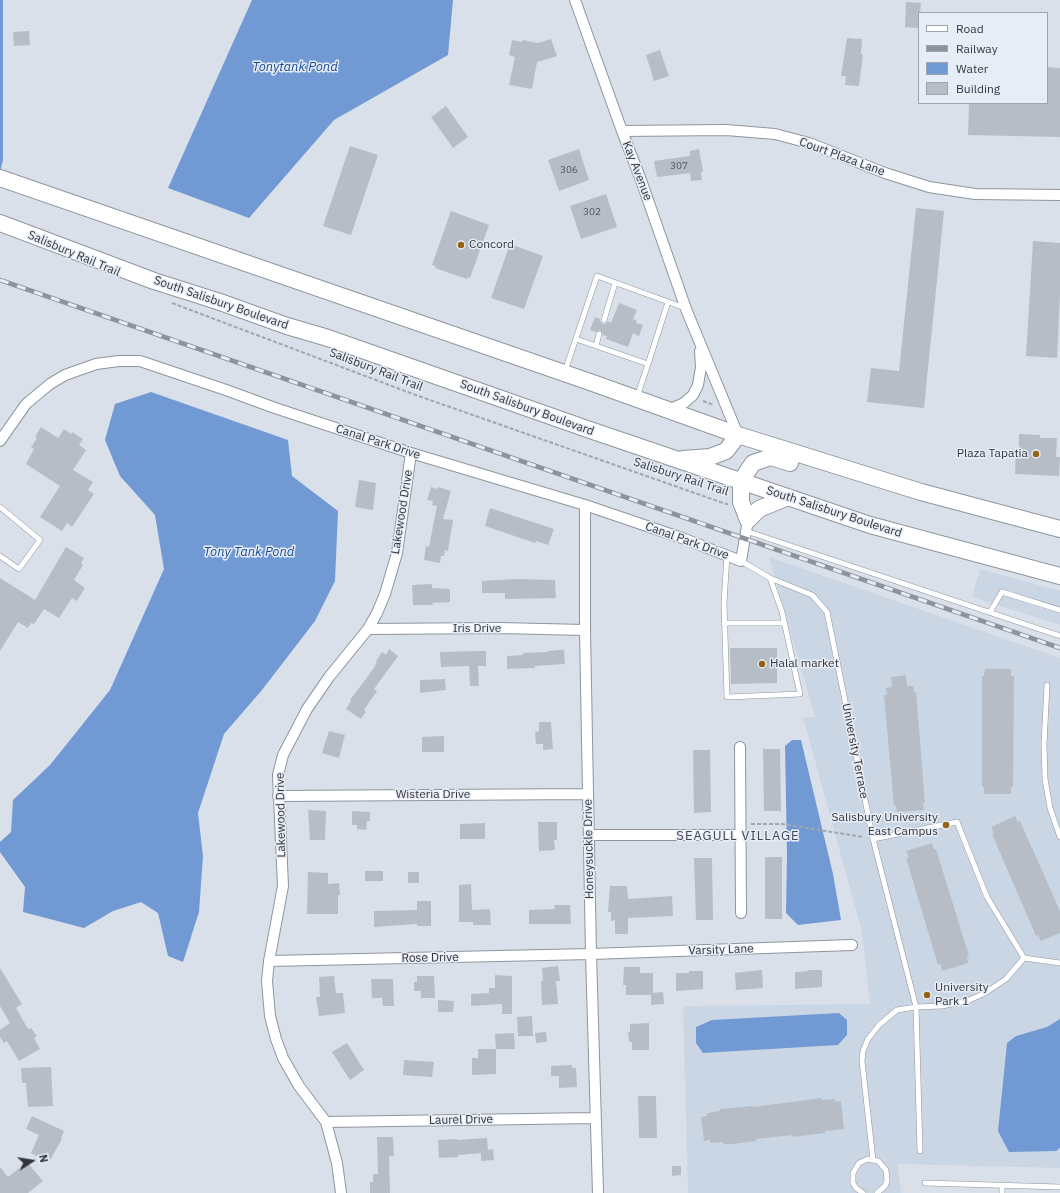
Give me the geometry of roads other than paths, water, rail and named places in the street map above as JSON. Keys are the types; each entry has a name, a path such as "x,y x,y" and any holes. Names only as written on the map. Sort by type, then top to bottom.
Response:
{"main road":[{"path":"7,180 565,373 738,435 921,492 1060,529"},
{"name":"South Salisbury Boulevard","path":"4,224 154,280 287,326 335,340 677,460 870,525 1060,576"},
{"path":"677,460 710,457 726,452 738,435"},
{"path":"747,525 741,502 741,481 753,463 771,458 820,473 835,466"},
{"path":"747,525 759,509 788,497"}],"street":[{"name":"Kay Avenue","path":"575,0 641,180 686,309 738,435"},
{"name":"Court Plaza Lane","path":"622,131 726,130 775,134 809,143 885,173 929,187 975,194 1060,195"},
{"name":"Kay Avenue","path":"668,410 684,403 693,395 698,385 701,367 699,343"},
{"name":"Canal Park Drive","path":"0,441 26,404 50,384 65,375 96,364 119,361 140,361 411,453 585,505 682,538 741,561 747,525"},
{"name":"Lakewood Drive","path":"341,1193 337,1163 326,1122 299,1086 283,1058 270,1016 268,981 269,961 283,886 278,774 283,755 307,709 329,677 368,629 386,594 397,553 411,453"},
{"name":"Honeysuckle Drive","path":"585,505 585,630 591,954 598,1193"},
{"name":"Iris Drive","path":"368,629 500,628 585,630"},
{"path":"740,748 741,913"},
{"name":"Wisteria Drive","path":"278,796 588,794"},
{"path":"589,835 740,830"},
{"name":"Varsity Lane","path":"591,954 852,945"},
{"name":"Rose Drive","path":"269,961 591,954"},
{"name":"Laurel Drive","path":"326,1122 595,1118"}],"lane":[{"path":"565,373 597,276 686,309"},
{"path":"604,320 615,283"},
{"path":"637,399 668,302"},
{"path":"596,346 600,334"},
{"path":"576,339 648,364"},
{"path":"0,507 40,540 18,569 0,556"},
{"path":"747,525 1060,636"},
{"path":"727,555 724,603 727,697 800,694 784,623 770,578"},
{"name":"University Terrace","path":"741,561 770,578 812,594 828,612 872,839 916,1007 920,1151"},
{"path":"990,612 1002,592 1060,610"},
{"path":"724,623 784,623"},
{"path":"1047,685 1044,744 1045,779 1050,808 1060,837"},
{"path":"872,839 957,822 987,897 1024,958"},
{"path":"1024,958 1060,963"},
{"path":"873,1160 862,1061 863,1051 868,1039 879,1025 897,1010 916,1007 942,1006 967,1001 986,993 1006,978 1024,958"},
{"path":"863,1193 856,1188 853,1183 853,1172 863,1160 873,1160 883,1165 887,1175 887,1181 885,1186 877,1193"},
{"path":"925,1183 1060,1187"},
{"path":"1002,1185 1002,1193"},
{"path":"1043,1187 1043,1193"}],"water":[{"path":"0,0 3,0 3,160 0,172"},
{"name":"Tonytank Pond","path":"252,0 453,0 448,55 334,120 249,218 168,188"},
{"name":"Tony Tank Pond","path":"151,392 288,440 292,476 338,511 335,581 315,621 262,690 224,734 198,813 203,856 199,912 183,962 168,956 158,913 141,902 113,911 84,928 23,912 25,887 0,852 0,842 11,832 13,800 50,765 110,690 164,569 155,515 120,476 105,440 115,404"},
{"path":"792,740 801,740 833,874 841,920 798,925 786,913 787,853 785,746"},
{"path":"839,1013 847,1020 847,1035 838,1045 703,1053 696,1043 696,1027 712,1020"},
{"path":"1060,1019 1060,1148 1056,1151 1009,1152 998,1131 1007,1043 1016,1036 1047,1027"}],"railway":[{"path":"0,280 1060,648"}],"place":[{"name":"Concord","path":"461,245"},
{"name":"Plaza Tapatia","path":"1036,454"},
{"name":"Halal market","path":"762,664"},
{"name":"Salisbury University East Campus","path":"946,825"},
{"name":"University Park 1","path":"927,995"}],"district":[{"name":"SEAGULL VILLAGE","path":"738,836"}]}
